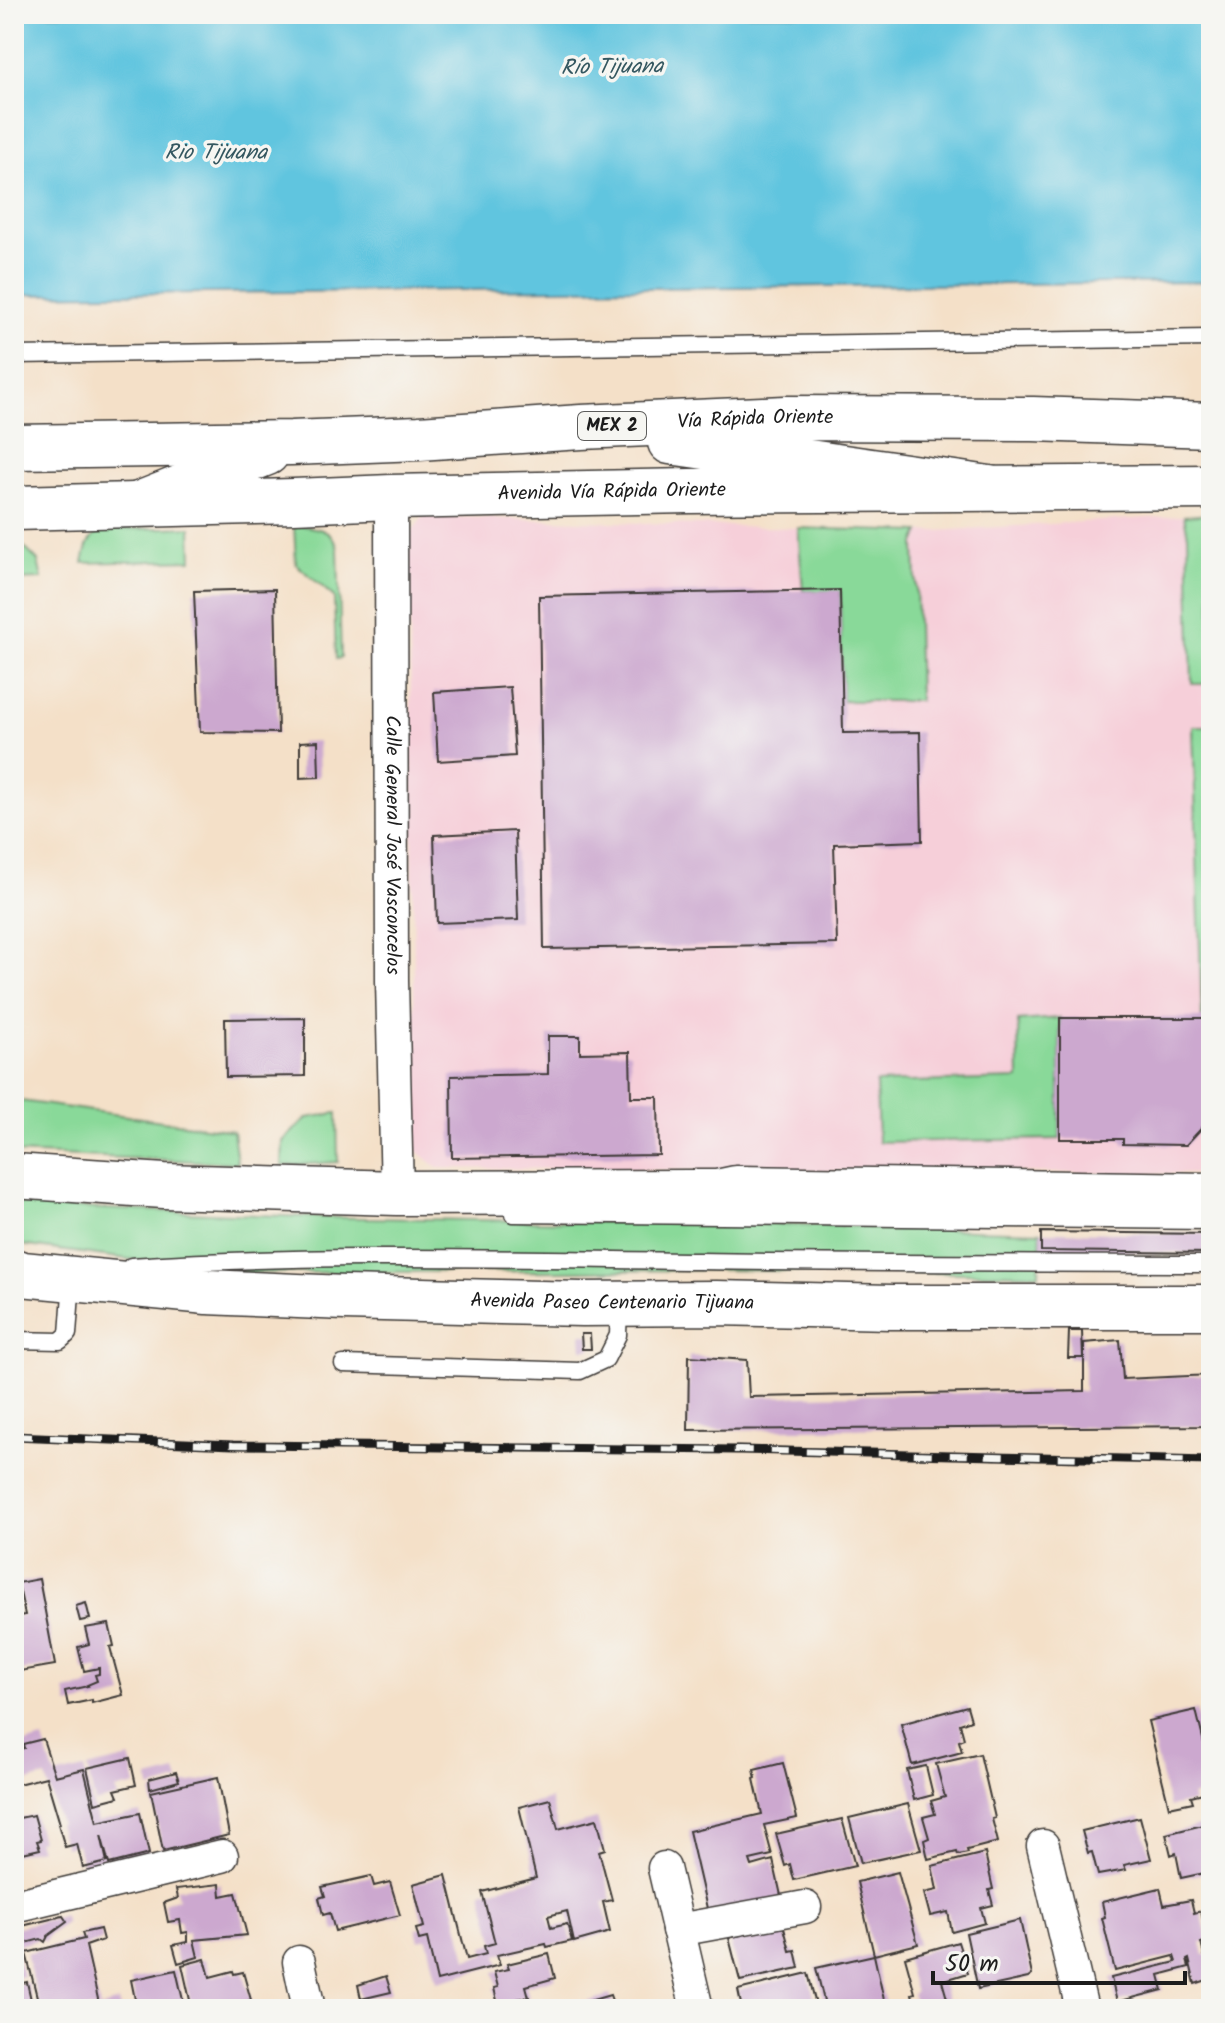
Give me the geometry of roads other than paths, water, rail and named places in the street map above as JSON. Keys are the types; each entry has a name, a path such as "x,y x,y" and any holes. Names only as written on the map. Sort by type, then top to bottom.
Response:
{"main road":[{"name":"Vía Rápida Oriente","path":"14,447 291,443 785,418 1033,419 1211,425"},
{"path":"581,427 989,488"},
{"path":"139,504 291,443"},
{"name":"Avenida Vía Rápida Oriente","path":"14,508 391,497 1211,487"},
{"path":"14,1179 397,1193 717,1192 736,1188 1211,1195"},
{"name":"Avenida Paseo Centenario Tijuana","path":"17,1273 222,1293 345,1298 582,1304 1211,1307"}],"street":[{"name":"Calle General José Vasconcelos","path":"391,497 392,981 397,1193"},
{"path":"1043,1846 1082,2009"},
{"path":"14,1906 222,1856"},
{"path":"664,1868 697,2009"},
{"path":"678,1930 805,1907"},
{"path":"299,1962 309,2009"}],"lane":[{"path":"14,355 1211,338"},
{"path":"14,1179 101,1198"},
{"path":"498,1214 1211,1221"},
{"path":"17,1273 239,1259 1211,1264"},
{"path":"14,1340 60,1341 68,1334 72,1278"},
{"path":"343,1364 580,1371 606,1359 618,1335 619,1303"}],"water":[{"name":"Rio Tijuana","path":"14,14 1211,14 1211,282 14,295"}],"railway":[{"path":"14,1436 233,1445 739,1450 1211,1461"}],"water label":[{"name":"Río Tijuana","path":"612,68"}]}
